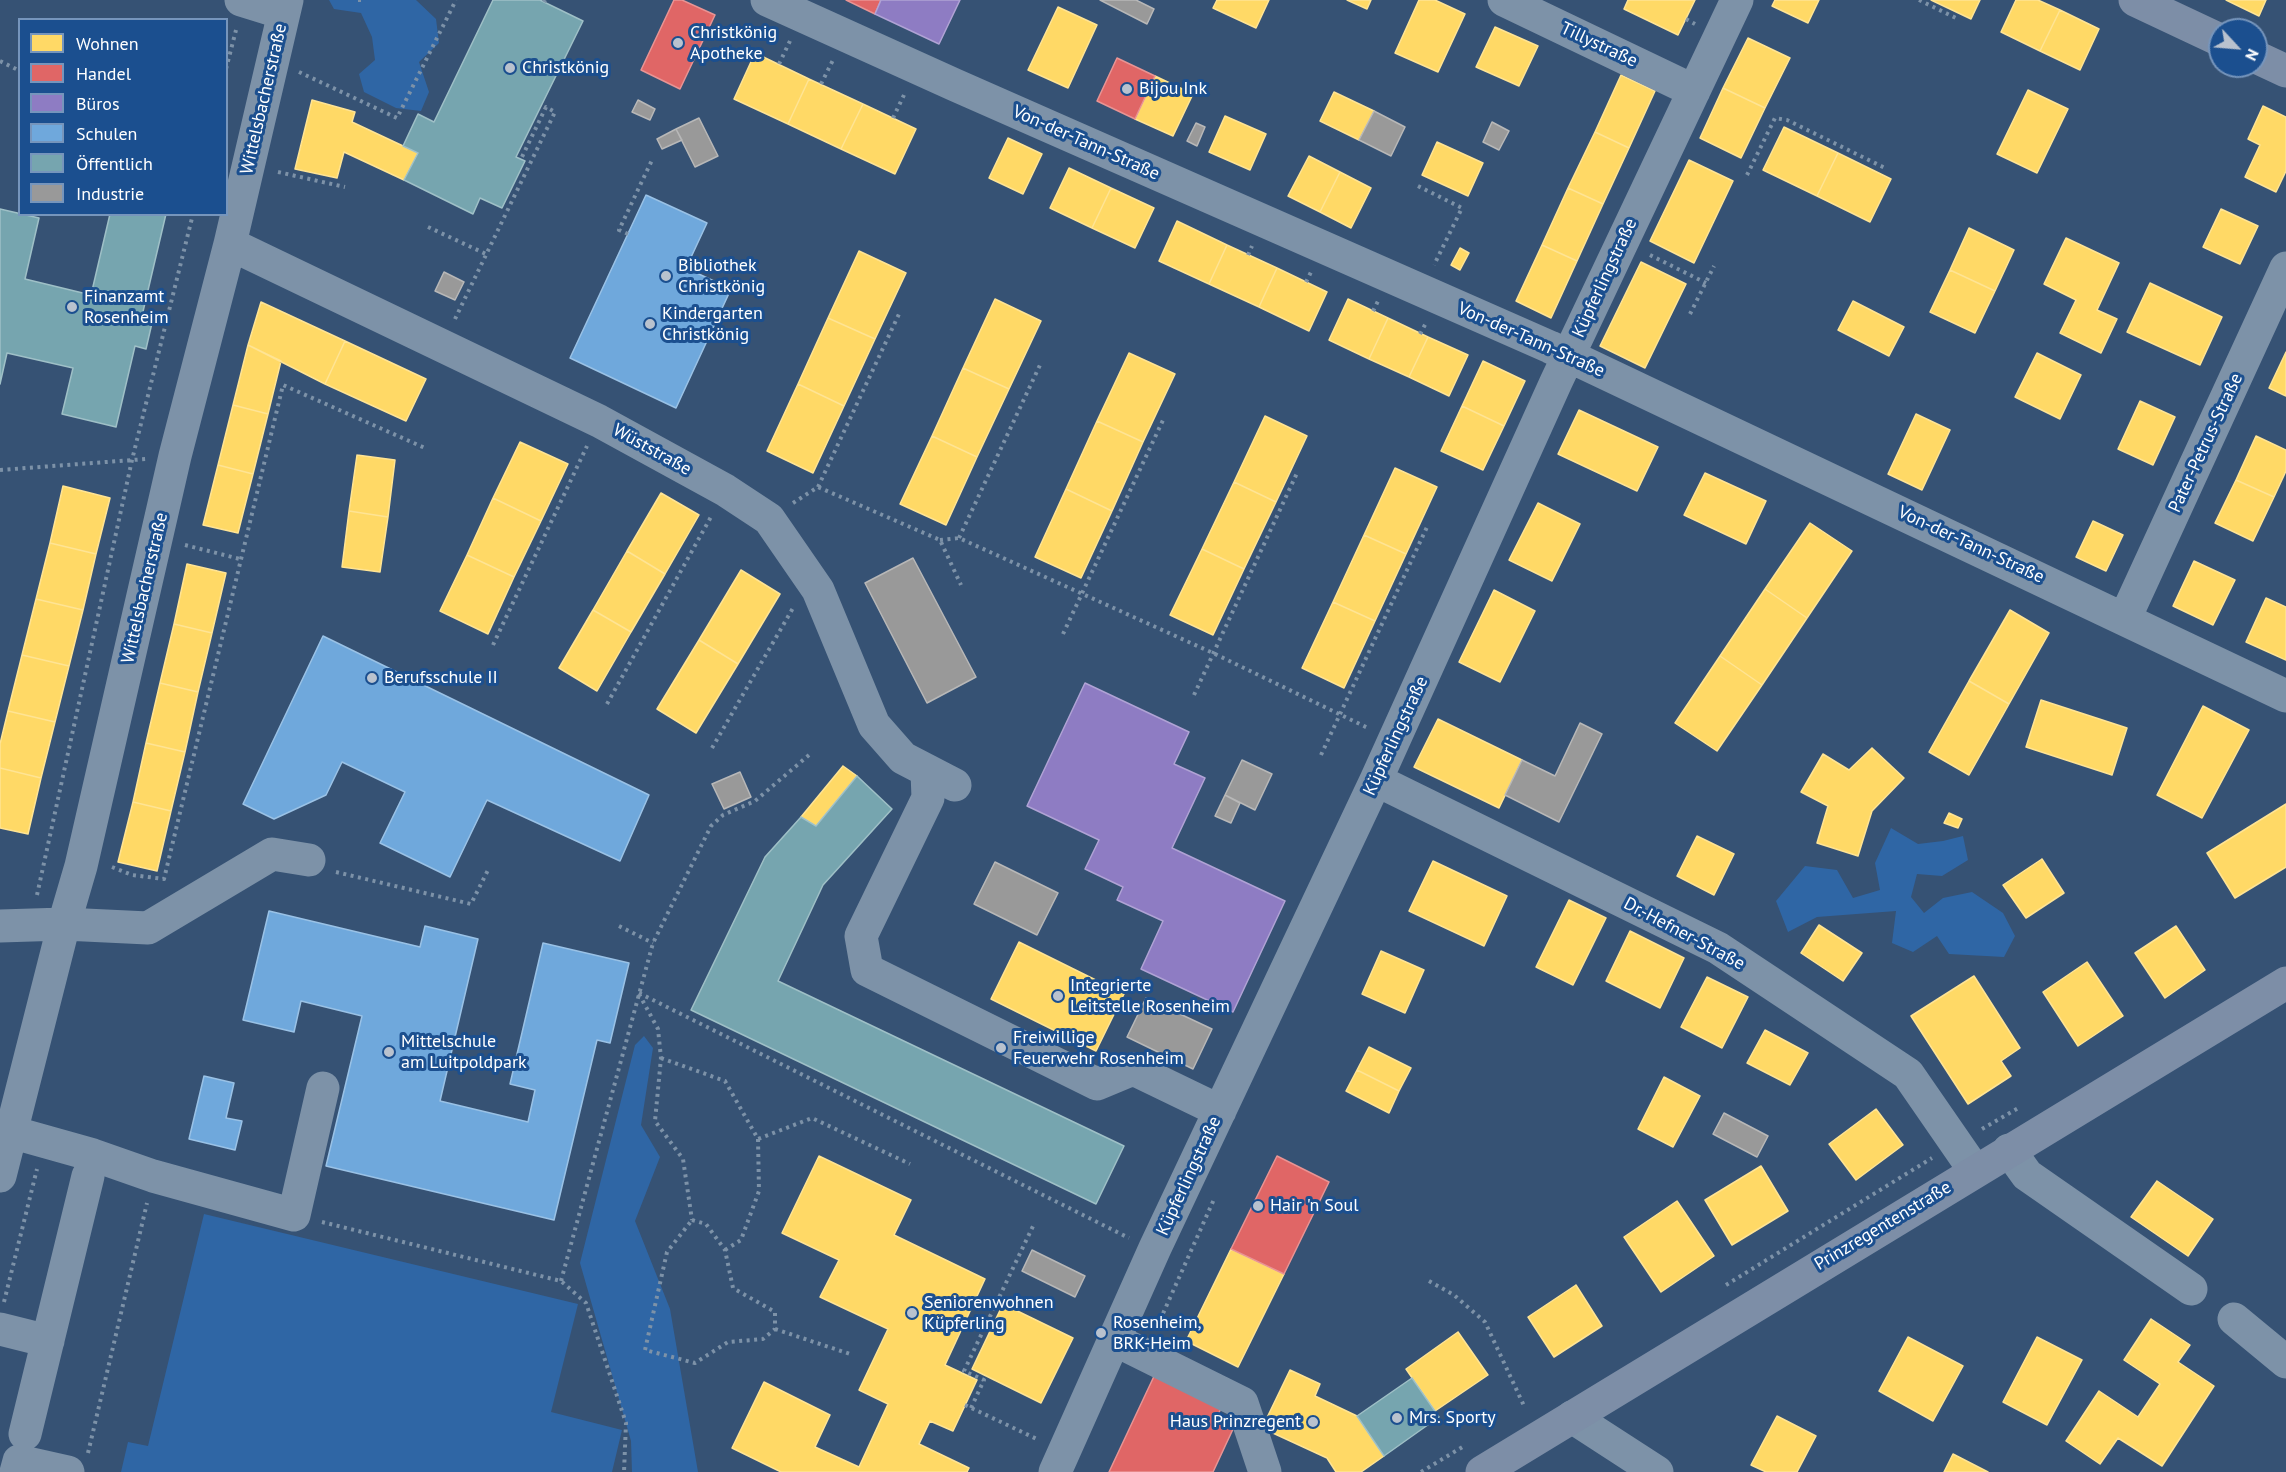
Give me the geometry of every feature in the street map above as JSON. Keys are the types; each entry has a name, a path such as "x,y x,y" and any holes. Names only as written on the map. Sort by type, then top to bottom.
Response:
{"main road":[{"path":"2135,0 2208,34"},
{"path":"2268,63 2286,71"},
{"name":"Prinzregentenstraße","path":"1482,1472 2286,983"}],"street":[{"path":"242,0 285,7"},
{"name":"Von-der-Tann-Straße","path":"767,0 1568,356 2286,696"},
{"name":"Tillystraße","path":"1504,0 1694,91"},
{"name":"Küpferlingstraße","path":"1055,1472 1155,1248 1376,780 1568,356 1737,0"},
{"name":"Wittelsbacherstraße","path":"0,1176 81,866 175,456 230,244 241,164 272,62 285,7"},
{"name":"Wüststraße","path":"230,244 599,421 726,490 768,519 818,590 874,725 903,758 941,778 928,798 861,936 867,970 1097,1084 1133,1069 1220,1111"},
{"name":"Pater-Petrus-Straße","path":"2125,618 2286,268"},
{"name":"Dr.-Hefner-Straße","path":"1376,780 1718,948 1908,1074 1975,1171"},
{"path":"15,926 64,924 148,928 272,854 309,860"},
{"path":"11,1132 93,1155 153,1176 294,1215 323,1088"},
{"path":"2009,1150 2027,1175 2191,1289"},
{"path":"25,1434 88,1176"},
{"path":"2234,1319 2286,1362"},
{"path":"0,1329 48,1341"},
{"path":"1115,1340 1242,1403 1265,1472"},
{"path":"1572,1417 1657,1472"},
{"path":"16,1472 19,1461 77,1467"}],"path":[{"path":"228,60 242,0"},
{"path":"358,0 365,0"},
{"path":"272,62 304,74 397,118 456,0"},
{"path":"1919,0 1956,18"},
{"path":"0,61 18,69"},
{"path":"441,347 555,112 546,107 521,159"},
{"path":"1747,175 1775,118 1787,120 1885,168"},
{"path":"628,234 619,230 652,160"},
{"path":"241,164 345,187"},
{"path":"1418,186 1462,208 1421,290"},
{"path":"15,926 193,216"},
{"path":"428,227 486,255"},
{"path":"1648,254 1706,283"},
{"path":"1690,314 1714,266"},
{"path":"768,519 818,487 899,314"},
{"path":"959,538 1040,365"},
{"path":"105,864 132,875 164,879 283,385 425,448"},
{"path":"1063,634 1164,418"},
{"path":"493,645 599,421"},
{"path":"0,470 175,456"},
{"path":"1194,695 1297,473"},
{"path":"818,487 940,540 959,538 1213,653 1371,730"},
{"path":"607,704 726,490"},
{"path":"1321,755 1427,527"},
{"path":"940,540 960,585"},
{"path":"181,544 240,559"},
{"path":"712,748 793,608 818,590"},
{"path":"561,1281 653,943 711,826 723,815 755,801 809,755"},
{"path":"309,860 337,873 471,904 489,868"},
{"path":"619,926 653,943"},
{"path":"639,993 658,1029 661,1058 655,1121 682,1159 692,1220 667,1252 645,1350 695,1363 728,1342 763,1339 775,1329"},
{"path":"639,993 1133,1240"},
{"path":"661,1058 725,1081 758,1139 759,1191 741,1240 725,1250"},
{"path":"758,1139 812,1118 910,1164"},
{"path":"77,1467 153,1176"},
{"path":"294,1215 561,1281 586,1303 626,1423 624,1472"},
{"path":"692,1220 706,1224 725,1250 733,1288 775,1312 775,1329"},
{"path":"971,1408 984,1380 964,1371 1034,1224"},
{"path":"1429,1281 1454,1295 1485,1322 1525,1408"},
{"path":"775,1329 853,1354"},
{"path":"964,1405 1039,1440"}],"shaded area":[{"path":"329,0 416,0 436,19 439,43 419,62 429,92 421,111 396,108 364,92 359,74 375,60 372,37 361,13 334,9"},
{"path":"1891,828 1918,844 1963,836 1968,860 1942,876 1917,874 1911,897 1924,913 1943,898 1972,892 2003,913 2015,936 2004,957 1949,954 1937,936 1913,952 1892,943 1896,911 1817,917 1788,932 1776,901 1805,866 1837,870 1853,898 1880,890 1875,863"},
{"path":"644,1036 653,1048 641,1125 660,1157 635,1221 670,1309 698,1472 632,1472 631,1441 580,1263 635,1045"},
{"path":"204,1214 578,1304 551,1412 622,1430 612,1472 121,1472 128,1442 148,1446"}],"building: Wohnen":[{"path":"1217,0 1269,0 1256,28 1213,8"},
{"path":"1347,0 1371,0 1367,9"},
{"path":"1419,0 1435,0 1465,14 1438,72 1395,53"},
{"path":"1628,0 1695,0 1678,35 1624,9"},
{"path":"1775,0 1819,0 1808,23 1772,6"},
{"path":"1931,0 1980,0 1971,19"},
{"path":"2016,0 2038,0 2060,10 2040,51 2001,32"},
{"path":"2226,0 2266,0 2259,16"},
{"path":"1058,7 1097,25 1068,88 1028,70"},
{"path":"2060,10 2099,29 2080,70 2040,51"},
{"path":"1495,27 1538,46 1519,86 1476,67"},
{"path":"1748,38 1790,58 1765,108 1723,88"},
{"path":"755,53 809,79 788,124 734,99"},
{"path":"1621,75 1655,91 1629,148 1595,132"},
{"path":"1155,76 1193,94 1173,136 1135,119"},
{"path":"809,79 863,104 841,149 788,124"},
{"path":"1723,88 1765,108 1741,158 1700,138"},
{"path":"2028,90 2068,109 2037,173 1997,154"},
{"path":"1334,92 1374,111 1359,140 1320,121"},
{"path":"312,100 355,112 352,122 418,153 404,180 344,152 337,178 295,169"},
{"path":"863,104 916,129 895,174 841,149"},
{"path":"2263,106 2286,117 2286,171 2276,192 2245,177 2260,145 2248,139"},
{"path":"1225,116 1266,134 1250,170 1209,152"},
{"path":"1784,127 1838,153 1817,196 1763,170"},
{"path":"1595,132 1629,148 1603,204 1568,188"},
{"path":"1008,138 1042,154 1023,194 989,178"},
{"path":"1437,142 1483,163 1468,196 1422,175"},
{"path":"1838,153 1891,179 1870,222 1817,196"},
{"path":"1309,156 1340,172 1320,212 1288,196"},
{"path":"1689,160 1733,181 1694,263 1650,241"},
{"path":"1069,168 1111,188 1092,228 1050,208"},
{"path":"1340,172 1371,188 1351,228 1320,212"},
{"path":"1111,188 1154,208 1135,248 1092,228"},
{"path":"1568,188 1603,204 1577,261 1542,245"},
{"path":"2221,209 2258,226 2240,264 2203,247"},
{"path":"1177,221 1227,245 1209,284 1159,261"},
{"path":"1969,228 2014,250 1995,291 1950,270"},
{"path":"2066,238 2119,263 2097,310 2117,319 2101,353 2060,333 2076,300 2044,284"},
{"path":"1227,245 1277,268 1259,307 1209,284"},
{"path":"1542,245 1577,261 1551,318 1516,301"},
{"path":"1460,248 1469,253 1460,270 1451,265"},
{"path":"859,251 906,273 875,339 828,318"},
{"path":"1641,262 1686,284 1645,368 1600,346"},
{"path":"1277,268 1327,292 1309,331 1259,307"},
{"path":"1950,270 1995,291 1975,333 1930,312"},
{"path":"2150,283 2222,317 2200,365 2127,332"},
{"path":"995,299 1041,321 1009,389 963,368"},
{"path":"1348,299 1388,318 1369,359 1329,340"},
{"path":"1853,301 1904,327 1889,356 1838,330"},
{"path":"261,302 345,341 325,384 248,345"},
{"path":"828,318 875,339 844,406 798,384"},
{"path":"1388,318 1428,337 1409,377 1369,359"},
{"path":"1428,337 1468,355 1449,396 1409,377"},
{"path":"345,341 426,379 406,421 325,384"},
{"path":"248,345 281,361 268,414 233,405"},
{"path":"2286,352 2286,396 2269,388"},
{"path":"1129,353 1175,374 1143,442 1097,421"},
{"path":"2037,353 2081,375 2060,419 2015,397"},
{"path":"1483,361 1525,381 1504,426 1462,406"},
{"path":"963,368 1009,389 977,457 932,436"},
{"path":"798,384 844,406 813,473 767,451"},
{"path":"2140,401 2175,417 2153,465 2118,449"},
{"path":"233,405 268,414 253,474 218,465"},
{"path":"1462,406 1504,426 1483,470 1441,451"},
{"path":"1579,410 1658,447 1637,491 1558,454"},
{"path":"1916,414 1950,430 1922,490 1888,474"},
{"path":"1265,416 1307,436 1276,502 1234,482"},
{"path":"1097,421 1143,442 1112,511 1066,489"},
{"path":"932,436 977,457 946,525 900,504"},
{"path":"2256,436 2286,450 2286,471 2274,497 2236,480"},
{"path":"520,442 568,464 541,521 493,498"},
{"path":"357,455 395,460 388,517 349,511"},
{"path":"218,465 253,474 238,533 203,525"},
{"path":"1395,468 1437,487 1406,554 1364,535"},
{"path":"1705,473 1766,501 1746,544 1684,515"},
{"path":"2236,480 2274,497 2253,541 2215,523"},
{"path":"1234,482 1276,502 1244,569 1202,549"},
{"path":"63,486 110,498 96,554 50,543"},
{"path":"1066,489 1112,511 1081,578 1035,557"},
{"path":"661,493 699,515 665,574 627,551"},
{"path":"493,498 541,521 514,577 467,555"},
{"path":"1538,503 1580,524 1552,581 1509,560"},
{"path":"349,511 388,517 380,572 342,567"},
{"path":"2093,521 2123,535 2106,571 2076,557"},
{"path":"1810,523 1852,551 1807,618 1765,589"},
{"path":"1364,535 1406,554 1375,621 1333,602"},
{"path":"50,543 96,554 83,610 36,599"},
{"path":"1202,549 1244,569 1213,635 1170,615"},
{"path":"627,551 665,574 631,632 593,610"},
{"path":"467,555 514,577 488,634 440,611"},
{"path":"2194,561 2235,580 2213,625 2173,606"},
{"path":"187,564 226,573 212,633 174,624"},
{"path":"741,570 780,594 738,664 699,640"},
{"path":"1765,589 1807,618 1762,685 1720,656"},
{"path":"1494,590 1535,611 1500,682 1459,662"},
{"path":"2266,598 2286,607 2286,660 2246,642"},
{"path":"36,599 83,610 69,666 22,655"},
{"path":"1333,602 1375,621 1344,688 1302,668"},
{"path":"593,610 631,632 597,691 559,668"},
{"path":"2010,610 2049,633 2009,704 1969,681"},
{"path":"174,624 212,633 198,692 160,683"},
{"path":"699,640 738,664 696,733 657,709"},
{"path":"22,655 69,666 55,722 8,711"},
{"path":"1720,656 1762,685 1717,751 1675,723"},
{"path":"1969,681 2009,704 1969,775 1929,752"},
{"path":"160,683 198,692 185,752 146,743"},
{"path":"2041,700 2127,728 2112,775 2026,747"},
{"path":"2203,706 2249,730 2202,818 2157,795"},
{"path":"8,711 55,722 41,778 0,768 0,744"},
{"path":"1438,719 1522,760 1499,808 1414,767"},
{"path":"146,743 185,752 171,811 133,802"},
{"path":"1872,748 1904,778 1872,811 1858,856 1817,843 1828,806 1801,792 1823,754 1849,770"},
{"path":"843,766 857,776 816,826 801,817"},
{"path":"0,768 41,778 28,834 0,828"},
{"path":"133,802 171,811 157,871 118,862"},
{"path":"2286,804 2286,867 2235,898 2207,853"},
{"path":"1949,813 1962,819 1958,828 1944,823"},
{"path":"1697,836 1734,854 1714,895 1677,876"},
{"path":"2042,859 2064,893 2026,918 2003,885"},
{"path":"1433,861 1507,896 1484,946 1409,911"},
{"path":"1569,900 1606,918 1573,985 1536,967"},
{"path":"1819,925 1862,953 1843,981 1801,953"},
{"path":"2176,926 2205,970 2165,998 2135,953"},
{"path":"1630,931 1684,958 1660,1008 1606,981"},
{"name":"Integrierte Leitstelle Rosenheim","path":"1019,942 1124,994 1096,1051 991,999"},
{"path":"1381,951 1424,970 1405,1013 1362,994"},
{"path":"2087,962 2123,1016 2078,1046 2043,992"},
{"path":"1974,976 2020,1048 2001,1061 2011,1076 1968,1104 1911,1016"},
{"path":"1707,977 1748,997 1722,1048 1681,1027"},
{"path":"1765,1030 1808,1053 1790,1085 1747,1063"},
{"path":"1369,1047 1411,1068 1399,1091 1357,1070"},
{"path":"1357,1070 1399,1091 1389,1113 1346,1091"},
{"path":"1664,1077 1700,1096 1673,1147 1638,1129"},
{"path":"1876,1109 1903,1145 1856,1180 1829,1144"},
{"name":"Seniorenwohnen Küpferling","path":"819,1156 911,1200 894,1235 985,1279 945,1365 977,1380 953,1431 930,1421 919,1444 969,1468 967,1472 781,1472 732,1448 764,1382 830,1415 815,1447 859,1467 888,1404 859,1390 888,1329 820,1297 839,1260 782,1233"},
{"path":"1761,1166 1788,1211 1732,1245 1705,1200"},
{"path":"2157,1181 2213,1219 2188,1256 2131,1217"},
{"path":"1677,1201 1714,1256 1661,1292 1624,1237"},
{"path":"1231,1249 1284,1274 1238,1367 1186,1341"},
{"path":"1576,1285 1602,1326 1554,1357 1528,1317"},
{"name":"Seniorenwohnen Küpferling","path":"1003,1304 1073,1338 1041,1403 972,1369"},
{"path":"2151,1319 2190,1345 2178,1362 2214,1386 2162,1466 2118,1438 2100,1464 2066,1441 2099,1391 2138,1417 2160,1384 2124,1360"},
{"path":"1458,1332 1488,1375 1435,1411 1406,1369"},
{"path":"1908,1337 1963,1366 1933,1421 1879,1391"},
{"path":"2037,1337 2082,1360 2047,1425 2003,1402"},
{"name":"Haus Prinzregent","path":"1290,1370 1320,1384 1315,1396 1357,1416 1384,1456 1361,1472 1336,1472 1327,1458 1262,1428"},
{"path":"1777,1416 1816,1436 1797,1472 1766,1472 1751,1465"},
{"path":"1953,1454 1988,1472 1944,1472"}],"building: Handel":[{"name":"Christkönig Apotheke","path":"674,0 682,0 715,15 680,89 641,70"},
{"path":"846,0 881,0 875,14"},
{"path":"1117,58 1155,76 1135,119 1097,101"},
{"path":"1277,1156 1329,1182 1284,1274 1231,1249"},
{"path":"1156,1372 1223,1404 1216,1419 1234,1427 1213,1472 1109,1472"}],"building: Büros":[{"path":"881,0 960,0 939,44 875,14"},
{"path":"1085,683 1189,732 1174,764 1205,778 1172,848 1285,901 1233,1012 1141,969 1163,921 1117,900 1123,887 1085,869 1099,840 1027,806"}],"building: Schulen":[{"name":"Kindergarten Christkönig","path":"646,195 707,223 686,268 731,289 676,408 570,358"},
{"path":"323,636 649,795 620,861 487,800 450,877 380,843 405,792 342,762 326,795 274,819 243,804"},
{"path":"269,911 420,947 425,926 478,939 440,1101 528,1122 535,1090 510,1084 543,943 629,963 610,1043 597,1040 554,1220 326,1166 362,1016 301,1001 294,1032 243,1020"},
{"path":"204,1076 234,1083 226,1118 242,1121 235,1150 189,1139"}],"building: Öffentlich":[{"name":"Christkönig","path":"493,0 540,0 583,21 516,157 525,161 502,208 480,198 473,214 404,180 418,153 403,146 418,114 434,122"},
{"name":"Finanzamt Rosenheim","path":"0,209 18,213 18,216 39,218 25,279 91,295 110,216 166,216 141,320 152,323 146,349 135,346 116,427 62,414 73,368 7,353 0,384"},
{"path":"857,776 892,809 823,885 778,981 1124,1146 1096,1204 691,1010 765,857 801,817 816,826"},
{"path":"1412,1378 1439,1417 1384,1456 1357,1416"}],"building: Industrie":[{"path":"1100,0 1136,0 1154,9 1147,24"},
{"path":"638,100 655,109 650,120 632,112"},
{"path":"1374,111 1405,127 1391,156 1359,140"},
{"path":"699,118 718,156 695,167 676,129"},
{"path":"1492,122 1509,131 1499,150 1483,142"},
{"path":"1196,123 1205,127 1197,146 1187,141"},
{"path":"676,129 682,140 662,149 657,139"},
{"path":"444,272 464,282 455,300 435,291"},
{"path":"913,558 976,677 927,703 865,583"},
{"path":"1580,723 1602,734 1559,822 1505,795 1522,760 1555,776"},
{"path":"1242,760 1272,774 1255,810 1225,795"},
{"path":"740,772 751,797 724,809 712,784"},
{"path":"1225,795 1240,803 1231,823 1215,816"},
{"path":"995,862 1058,893 1037,935 974,904"},
{"path":"1146,998 1212,1029 1193,1069 1127,1037"},
{"path":"1724,1113 1768,1136 1757,1157 1713,1134"},
{"path":"1032,1250 1085,1276 1075,1297 1022,1271"}],"place":[{"name":"Christkönig Apotheke","path":"678,43"},
{"name":"Christkönig","path":"510,68"},
{"name":"Bijou Ink","path":"1127,89"},
{"name":"Bibliothek Christkönig","path":"666,276"},
{"name":"Finanzamt Rosenheim","path":"72,307"},
{"name":"Kindergarten Christkönig","path":"650,324"},
{"name":"Berufsschule II","path":"372,678"},
{"name":"Integrierte Leitstelle Rosenheim","path":"1058,996"},
{"name":"Freiwillige Feuerwehr Rosenheim","path":"1001,1048"},
{"name":"Mittelschule am Luitpoldpark","path":"389,1052"},
{"name":"Hair 'n Soul","path":"1258,1206"},
{"name":"Seniorenwohnen Küpferling","path":"912,1313"},
{"name":"Rosenheim, BRK-Heim","path":"1101,1333"},
{"name":"Mrs. Sporty","path":"1397,1418"},
{"name":"Haus Prinzregent","path":"1313,1422"}]}
